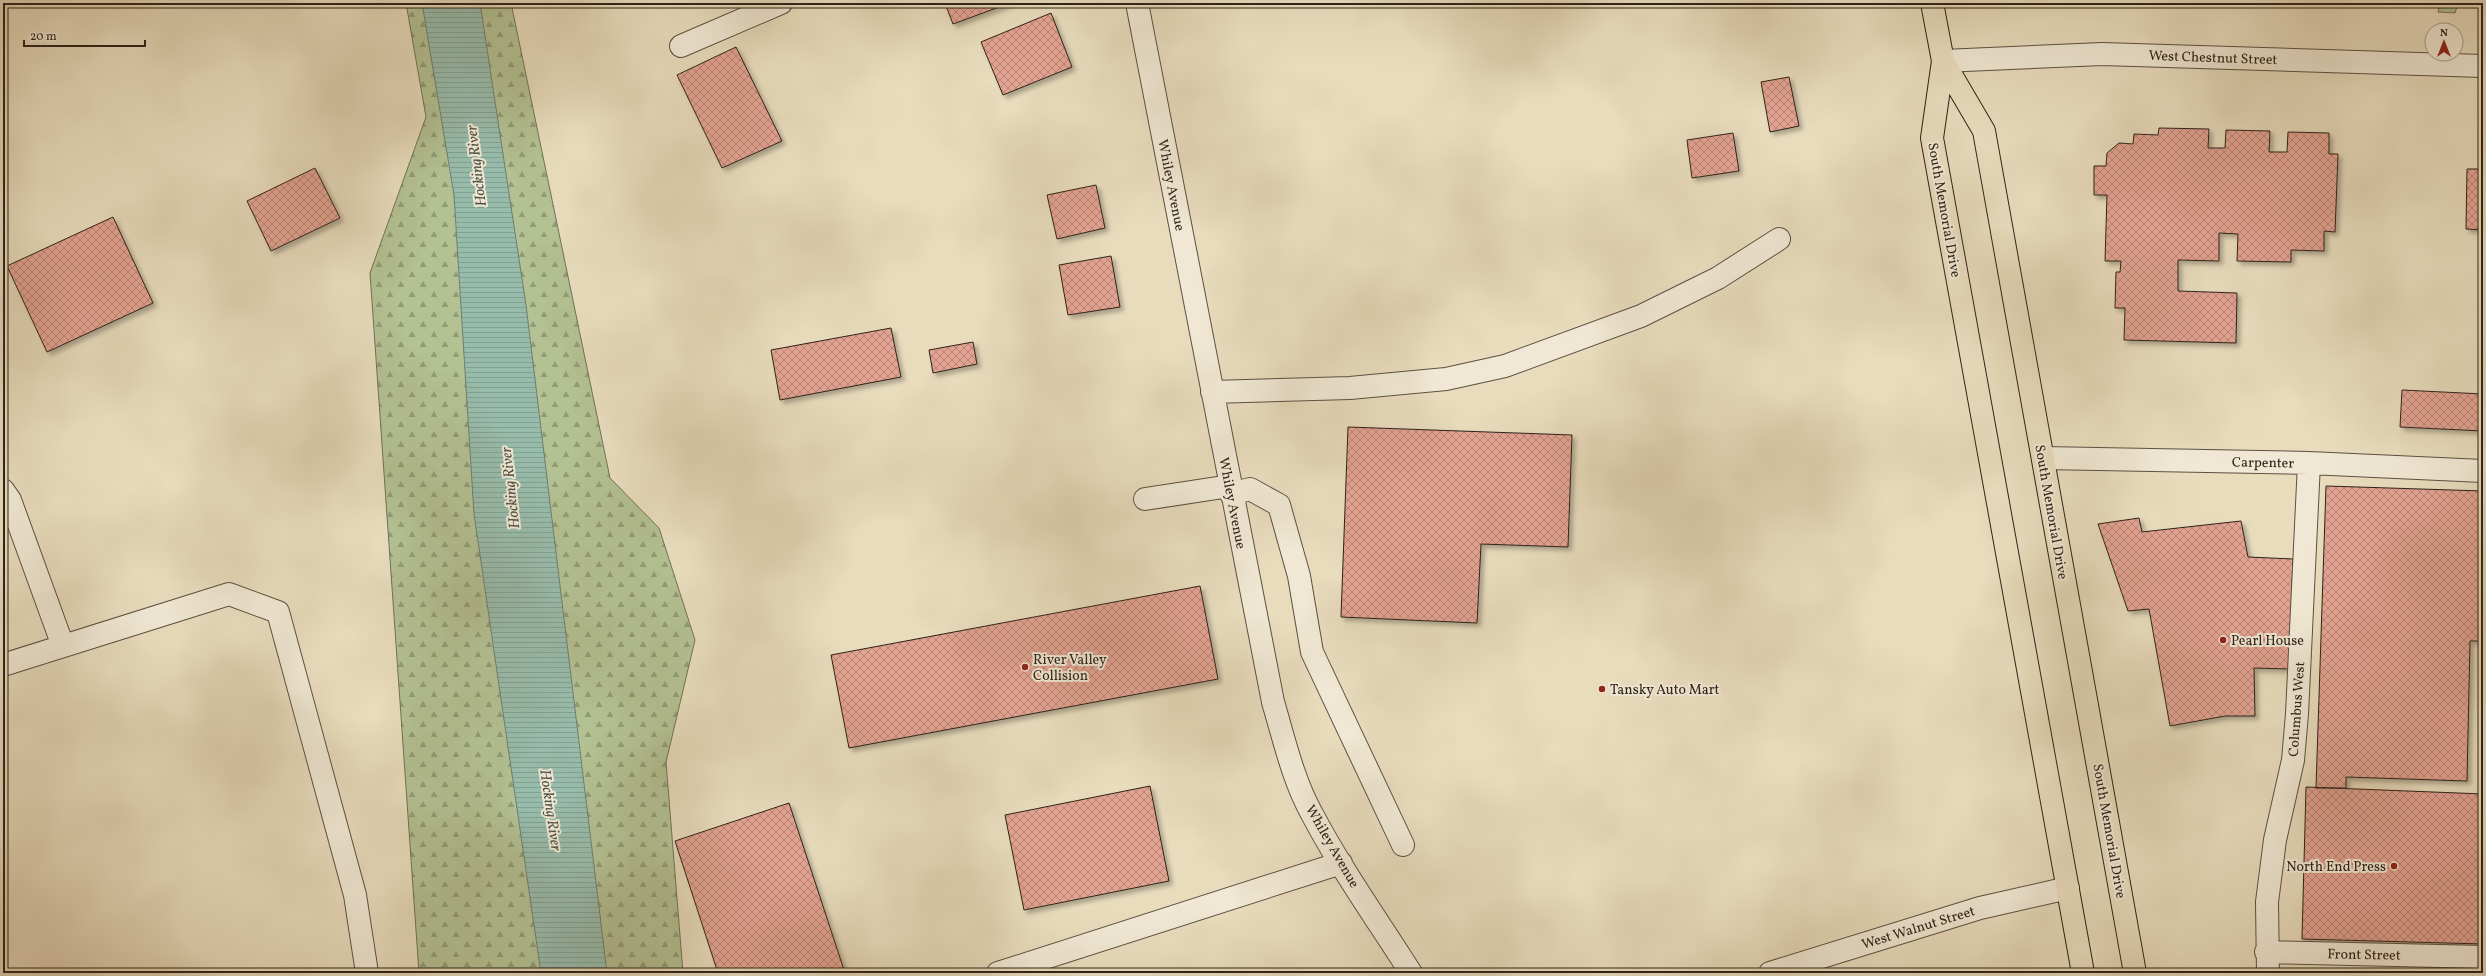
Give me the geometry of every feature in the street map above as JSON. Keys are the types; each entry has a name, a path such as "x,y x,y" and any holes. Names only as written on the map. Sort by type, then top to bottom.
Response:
{"highway":[{"name":"South Memorial Drive","path":"1932,3 1943,61 1932,138 2083,973"},
{"name":"South Memorial Drive","path":"1943,61 1984,131 2135,973"}],"street":[{"path":"681,46 780,3"},
{"name":"Whiley Avenue","path":"1137,3 1230,490 1275,709 1290,758 1311,813 1340,863 1412,973"},
{"name":"West Chestnut Street","path":"1943,61 2102,54 2483,66"},
{"path":"1212,392 1350,388 1446,379 1506,366 1641,316 1718,278 1779,239"},
{"name":"Carpenter","path":"2043,458 2309,463 2483,471"},
{"name":"Columbus West","path":"2267,963 2268,902 2275,840 2293,760 2295,737 2309,463"},
{"path":"1145,499 1250,489 1279,505 1299,576 1312,652 1403,845"},
{"path":"3,490 10,500 63,646"},
{"path":"3,665 229,594 278,612 355,895 367,973"},
{"path":"998,973 1340,863"},
{"name":"West Walnut Street","path":"1770,973 1980,908 2068,888"},
{"name":"Front Street","path":"2267,963 2483,957"}],"green space":[{"path":"406,3 511,3 610,478 659,528 695,640 666,762 683,973 419,973 370,273 426,117"},
{"path":"2440,3 2458,3 2455,13 2438,12"}],"water":[{"name":"Hocking River","path":"422,3 480,3 526,305 607,973 541,973 474,514 454,195"}],"building":[{"path":"945,3 1010,3 953,24"},
{"path":"1051,13 1072,67 1003,95 981,42"},
{"path":"736,47 782,141 722,168 677,75"},
{"path":"1789,77 1799,126 1770,132 1761,82"},
{"path":"2159,128 2209,129 2208,148 2225,148 2226,130 2270,131 2269,152 2287,152 2288,132 2329,133 2329,154 2338,154 2335,232 2324,231 2324,251 2291,250 2291,262 2237,261 2238,234 2219,233 2219,261 2178,260 2178,291 2237,293 2236,343 2124,340 2125,308 2115,308 2116,272 2120,272 2121,261 2105,261 2107,195 2094,195 2094,166 2106,166 2107,153 2119,143 2133,144 2134,134 2158,135"},
{"path":"1733,133 1739,171 1692,178 1687,140"},
{"path":"315,168 340,218 271,251 247,201"},
{"path":"2467,169 2483,169 2483,230 2466,229"},
{"path":"1096,185 1105,228 1057,239 1047,195"},
{"path":"113,217 153,303 47,352 7,266"},
{"path":"1111,256 1120,307 1068,315 1059,265"},
{"path":"891,328 901,377 780,400 771,350"},
{"path":"973,342 977,364 933,373 929,350"},
{"path":"2402,390 2483,394 2483,431 2400,427"},
{"path":"1348,427 1572,435 1568,547 1481,544 1477,623 1341,617"},
{"path":"2326,486 2483,491 2483,641 2470,641 2467,781 2346,777 2346,788 2316,788"},
{"name":"Pearl House","path":"2139,518 2142,532 2241,521 2248,557 2293,559 2289,669 2254,668 2255,716 2225,716 2170,726 2149,609 2128,611 2098,524"},
{"name":"River Valley Collision","path":"1200,586 1218,679 849,748 831,655"},
{"path":"1150,786 1169,881 1024,910 1005,815"},
{"name":"North End Press","path":"2306,787 2483,794 2483,944 2302,939"},
{"path":"789,803 845,973 718,973 675,841"}],"place":[{"name":"Pearl House","path":"2223,640"},
{"name":"River Valley Collision","path":"1025,667"},
{"name":"Tansky Auto Mart","path":"1602,689"},
{"name":"North End Press","path":"2394,866"}]}
